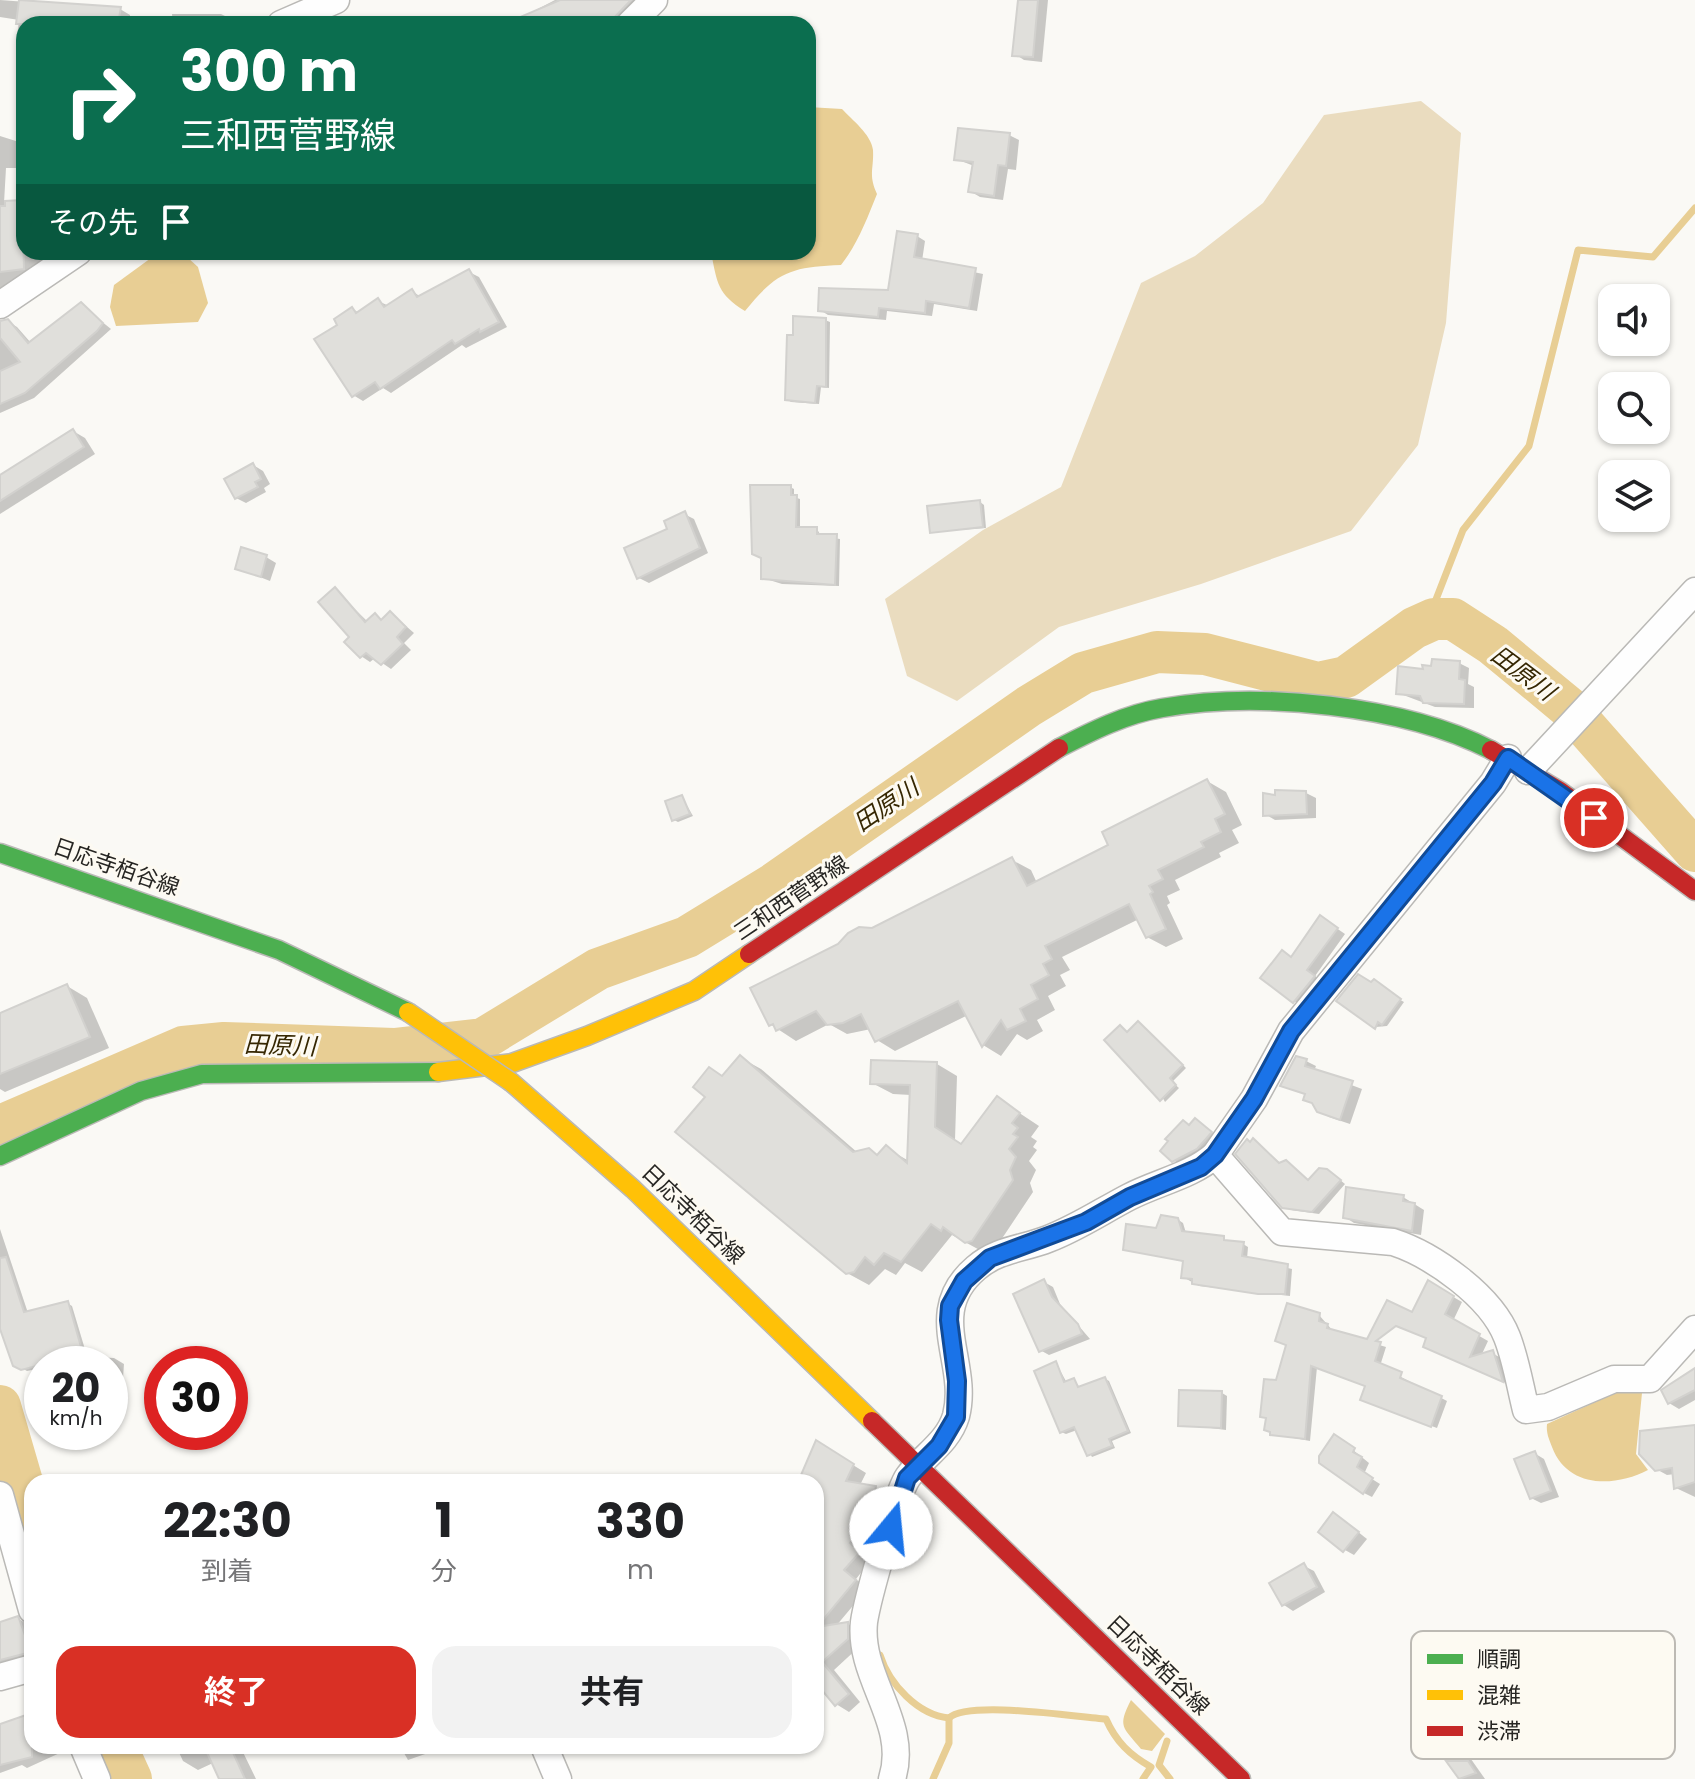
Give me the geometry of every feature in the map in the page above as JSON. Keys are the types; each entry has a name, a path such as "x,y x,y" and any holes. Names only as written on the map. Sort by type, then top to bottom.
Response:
{"main road":[{"name":"三和西菅野線","path":"0,1156 141,1091 202,1074 422,1074 512,1063 587,1036 694,991 1049,753 1100,726 1163,708 1235,704 1382,717 1444,730 1518,765 1695,891"},
{"name":"日応寺栢谷線","path":"0,853 279,950 408,1012 511,1082 633,1189 1241,1779"}],"street":[{"path":"299,16 336,0"},
{"path":"638,16 654,0"},
{"path":"0,305 66,260"},
{"path":"892,1779 895,1730 867,1664 865,1620 907,1478 939,1446 956,1417 958,1400 950,1306 974,1270 1008,1249 1046,1240 1086,1222 1130,1197 1201,1167 1215,1155 1254,1099 1291,1031 1493,783 1579,717 1695,591"},
{"path":"1215,1155 1282,1232 1393,1242 1410,1248 1464,1282 1506,1334 1526,1410 1548,1407 1614,1379 1650,1379 1695,1329"},
{"path":"0,1495 24,1581"},
{"path":"0,1677 24,1670"},
{"path":"86,1754 97,1779"},
{"path":"547,1754 558,1779"}],"shaded area":[{"path":"1421,101 1461,133 1446,323 1418,445 1351,531 1201,584 1059,627 957,701 907,676 885,599 983,530 1061,487 1141,283 1195,256 1263,203 1324,115"},
{"path":"816,107 842,109 872,144 872,177 877,194 857,240 841,265 810,267 787,274 767,287 745,311 724,293 713,260 816,260"},
{"path":"148,260 190,260 198,267 208,303 198,322 116,326 110,307 114,285"},
{"path":"1619,1391 1642,1393 1636,1454 1648,1470 1635,1476 1607,1481 1594,1481 1569,1471 1552,1447 1547,1424"},
{"path":"1131,1700 1165,1734 1152,1751 1141,1749 1124,1726 1124,1716"}],"building":[{"path":"19,0 121,7 119,16 17,16"},
{"path":"560,0 631,0 616,16 523,16"},
{"path":"1018,0 1038,0 1033,57 1012,56"},
{"path":"958,128 1010,133 1006,166 998,165 994,196 968,192 973,162 954,160"},
{"path":"16,200 16,260 24,260 24,269 0,272 0,206 5,206 5,201"},
{"path":"897,231 918,234 914,257 976,268 969,308 926,301 925,313 879,308 878,317 818,311 819,288 888,290"},
{"path":"469,269 499,322 480,332 479,329 455,344 452,340 380,389 375,382 352,397 314,339 337,325 334,319 352,307 356,313 378,298 384,307 412,289 417,297"},
{"path":"81,302 103,323 97,331 25,393 0,404 0,371 20,362 0,338 0,321 8,319 28,343"},
{"path":"793,316 826,318 826,387 817,386 815,403 785,400 787,335 793,335"},
{"path":"73,429 84,447 0,501 0,475"},
{"path":"253,463 261,479 255,482 258,487 235,499 224,479"},
{"path":"750,485 791,485 791,495 797,495 796,527 817,527 817,534 837,534 835,585 761,579 761,558 752,554"},
{"path":"980,500 983,527 930,533 927,506"},
{"path":"685,511 700,548 637,579 624,548 667,529 664,521"},
{"path":"241,547 267,555 261,577 235,569"},
{"path":"335,587 365,622 375,613 381,620 390,611 406,627 397,637 403,644 381,665 366,653 360,658 344,642 349,637 318,602"},
{"path":"1432,659 1460,661 1459,679 1465,680 1464,704 1423,703 1420,696 1396,694 1398,666 1423,669 1422,665 1431,666"},
{"path":"1207,779 1225,814 1215,819 1221,832 1201,842 1204,847 1158,870 1163,879 1149,886 1166,929 1146,938 1129,904 1045,946 1052,959 1043,964 1049,975 1031,985 1038,999 1020,1009 1026,1021 1007,1030 1001,1020 982,1047 958,1001 875,1042 861,1014 843,1023 827,1025 816,1011 776,1031 773,1024 769,1026 750,988 838,944 859,927 872,928 1012,857 1027,886 1108,845 1102,832"},
{"path":"1275,790 1306,791 1307,814 1263,816 1263,793 1275,795"},
{"path":"682,795 690,814 672,821 665,801"},
{"path":"1320,915 1338,928 1307,970 1315,976 1293,1003 1260,978 1282,950 1291,957"},
{"path":"1358,974 1371,982 1374,979 1401,999 1382,1025 1378,1022 1375,1029 1336,1001"},
{"path":"67,984 90,1037 0,1074 0,1013"},
{"path":"1138,1021 1183,1065 1170,1078 1176,1085 1160,1101 1104,1040 1120,1025 1127,1032"},
{"path":"740,1055 853,1152 869,1148 877,1155 886,1145 907,1163 910,1085 870,1084 871,1060 937,1062 935,1127 961,1144 997,1096 1020,1113 1012,1123 1018,1128 1013,1134 1018,1137 1009,1149 1016,1157 1010,1170 1013,1180 972,1241 965,1243 943,1227 941,1231 931,1224 901,1262 884,1253 874,1265 865,1257 854,1272 846,1274 675,1132 705,1097 693,1087 709,1067 722,1076"},
{"path":"1296,1056 1307,1059 1305,1066 1353,1081 1340,1120 1317,1112 1312,1103 1303,1100 1305,1094 1280,1086"},
{"path":"1195,1118 1212,1132 1197,1149 1172,1162 1160,1151 1168,1141 1165,1139 1183,1120 1189,1125"},
{"path":"1253,1138 1279,1163 1286,1160 1308,1180 1319,1168 1327,1169 1341,1180 1312,1212 1282,1208 1235,1154 1247,1139 1250,1142"},
{"path":"1346,1187 1404,1195 1403,1201 1415,1203 1412,1231 1343,1218"},
{"path":"1161,1215 1178,1218 1182,1231 1224,1236 1224,1240 1244,1242 1242,1256 1288,1264 1285,1294 1258,1294 1192,1284 1192,1279 1181,1278 1183,1261 1123,1250 1126,1224 1156,1228"},
{"path":"6,1257 24,1312 68,1301 81,1346 24,1346 24,1369 13,1366 0,1329 0,1258"},
{"path":"1044,1279 1052,1297 1078,1324 1082,1334 1039,1352 1013,1294"},
{"path":"1428,1280 1454,1296 1445,1314 1480,1334 1470,1357 1493,1350 1503,1382 1423,1347 1426,1338 1396,1326 1376,1341 1381,1342 1375,1361 1402,1372 1400,1378 1442,1396 1431,1427 1360,1400 1365,1386 1311,1366 1305,1439 1270,1435 1264,1430 1266,1418 1260,1417 1264,1379 1276,1380 1286,1345 1275,1341 1287,1303 1320,1313 1319,1321 1328,1324 1327,1328 1367,1339 1387,1300 1412,1312"},
{"path":"1056,1361 1064,1382 1074,1378 1078,1387 1105,1377 1128,1431 1109,1439 1112,1446 1087,1456 1074,1427 1060,1433 1034,1371"},
{"path":"1695,1368 1695,1390 1668,1404 1661,1390"},
{"path":"1179,1390 1222,1391 1221,1428 1178,1426"},
{"path":"1695,1425 1695,1482 1674,1489 1672,1468 1655,1471 1639,1454 1640,1431"},
{"path":"1334,1434 1355,1448 1353,1452 1362,1457 1357,1467 1373,1478 1363,1494 1319,1463 1319,1456"},
{"path":"816,1440 854,1464 846,1481 876,1486 870,1520 850,1543 860,1552 844,1570 856,1580 824,1619 824,1474 801,1474"},
{"path":"1535,1451 1551,1491 1530,1499 1514,1459"},
{"path":"1333,1512 1359,1532 1343,1552 1318,1532"},
{"path":"1304,1563 1317,1587 1282,1606 1269,1583"},
{"path":"18,1616 24,1633 24,1654 0,1660 0,1622"},
{"path":"848,1622 848,1639 824,1660 824,1626"},
{"path":"824,1664 849,1694 835,1706 824,1693"},
{"path":"24,1716 24,1754 32,1754 32,1757 0,1765 0,1724"},
{"path":"208,1754 234,1754 245,1779 219,1779"},
{"path":"1446,1761 1468,1761 1476,1773 1459,1779"}],"waterway":[{"path":"1434,619 1435,602 1463,530 1529,446 1578,250 1653,257 1695,208"},
{"name":"田原川","path":"0,1126 183,1047 224,1043 394,1049 483,1039 598,969 687,937 772,885 1029,706 1083,673 1157,652 1205,654 1318,683 1346,677 1414,628 1434,619 1453,619 1493,645 1568,707 1695,851"},
{"path":"0,1406 24,1488"},
{"path":"880,1655 890,1677 906,1696 938,1716 949,1718 978,1710 999,1710 1106,1719 1124,1747 1151,1767 1143,1779"},
{"path":"933,1779 949,1743 949,1718"},
{"path":"1167,1741 1159,1765 1170,1779"},
{"path":"120,1754 131,1779"}],"traffic: fast":[{"path":"1059,748 1135,714 1200,703 1242,701 1286,702 1374,712 1416,722 1491,750"},
{"path":"0,853 279,950 408,1012"},
{"path":"0,1156 141,1091 202,1074 438,1072"}],"traffic: slow":[{"path":"438,1072 512,1063 587,1036 694,991 749,954"},
{"path":"408,1012 511,1082"},
{"path":"511,1082 633,1189 872,1421"}],"traffic: jam":[{"path":"749,954 1059,748"},
{"path":"1491,750 1560,791 1695,891"},
{"path":"872,1421 1241,1779"}],"route":[{"path":"891,1528 907,1478 939,1446 956,1417 957,1381 950,1306 956,1292 974,1270 1008,1249 1046,1240 1086,1222 1130,1197 1201,1167 1215,1155 1254,1099 1291,1031 1493,783 1508,758 1594,818"}]}
